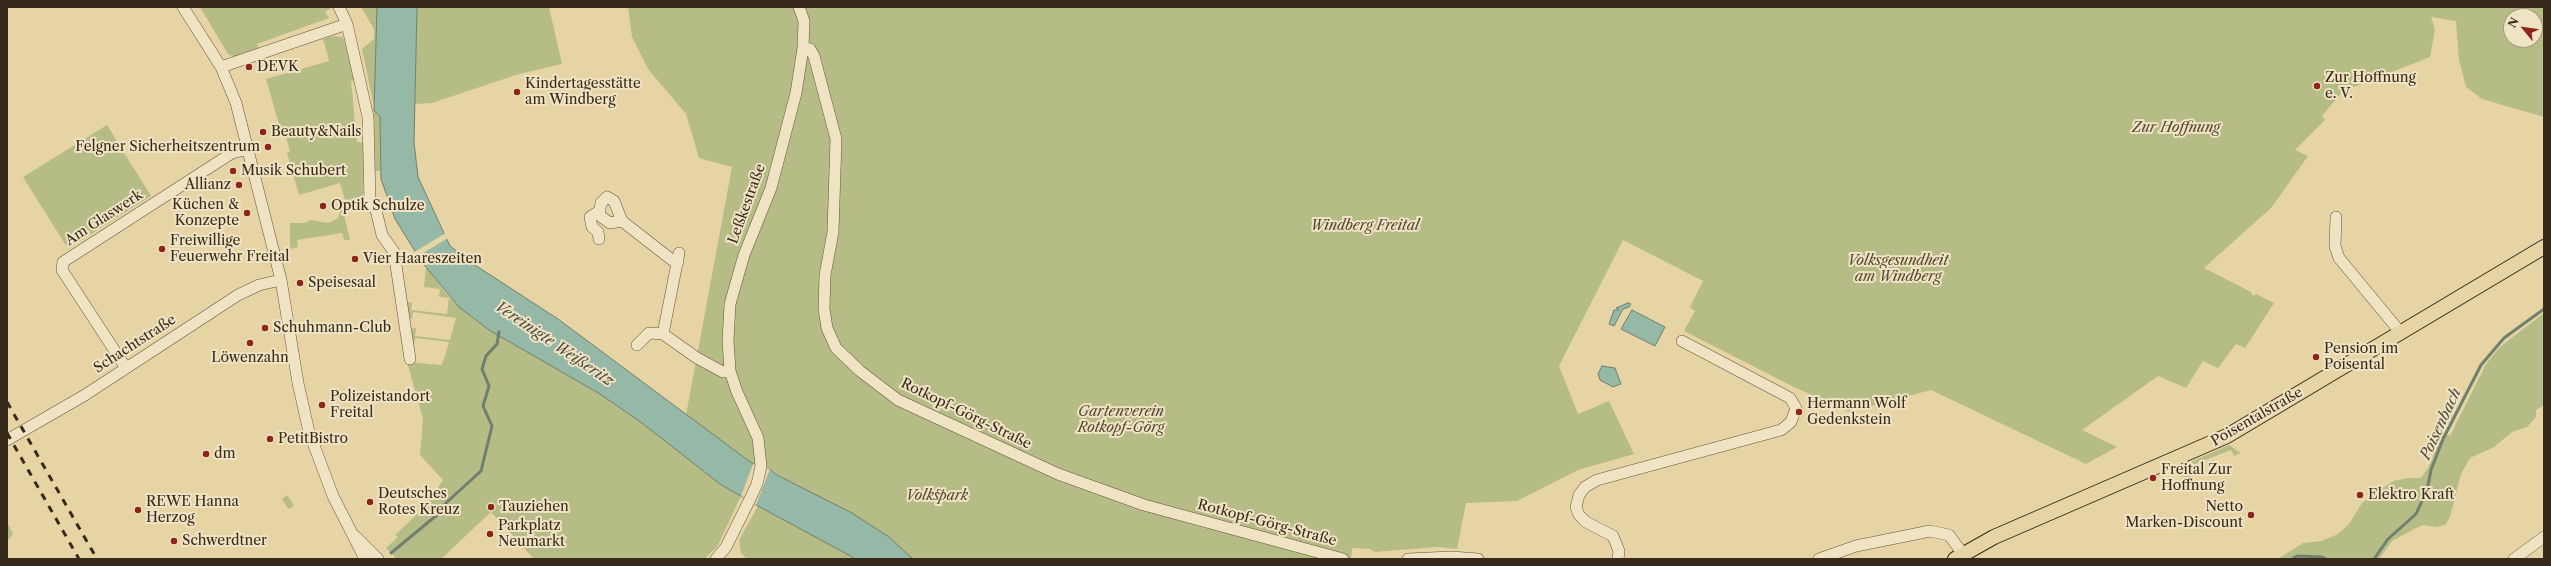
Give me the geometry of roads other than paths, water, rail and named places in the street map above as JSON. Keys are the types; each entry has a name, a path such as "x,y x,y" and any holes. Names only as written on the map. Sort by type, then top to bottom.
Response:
{"main road":[{"name":"Poisentalstraße","path":"1959,557 1994,537 2214,443 2544,247"}],"street":[{"path":"183,7 221,67 236,103 249,148 281,280 298,383 309,432 333,496 355,536 364,559"},
{"path":"339,7 347,24 368,117 370,203 376,210 382,235 394,252 410,358"},
{"path":"799,7 804,21 803,48"},
{"path":"221,67 347,24"},
{"name":"Leßkestraße","path":"716,559 726,547 749,501 757,484 761,466 758,438 737,392 730,371 728,341 730,304 744,255 771,188 797,87 803,48"},
{"name":"Rotkopf-Görg-Straße","path":"803,48 810,49 814,56 836,139 833,232 825,275 824,309 827,328 836,348 860,371 898,400 1058,474 1144,504 1343,559"},
{"name":"Am Glaswerk","path":"126,368 62,270 63,262 232,153 249,148"},
{"path":"599,215 601,203 607,197 614,201 622,221 672,260 678,257 663,334"},
{"path":"599,239 598,232 592,227 590,217 596,213 610,223 622,221"},
{"path":"2336,217 2335,246 2339,258 2401,333"},
{"name":"Schachtstraße","path":"7,440 65,407 244,291 281,280"},
{"path":"637,345 649,333 663,334 716,369 723,372 730,371"},
{"path":"1618,559 1619,551 1613,536 1586,522 1579,515 1576,507 1579,495 1585,487 1597,480 1781,430 1791,422 1796,408 1790,398 1682,341"},
{"path":"1819,559 1856,546 1930,531 1949,535 1959,557"},
{"path":"355,536 378,559"},
{"path":"2514,559 2544,537"},
{"path":"1408,559 1426,557 1478,559"}],"water":[{"name":"Vereinigte Weißeritz","path":"377,7 417,7 414,142 418,177 450,246 475,265 558,319 753,464 770,469 775,474 852,513 889,537 913,559 856,559 758,506 720,484 642,423 600,394 489,330 459,307 421,261 395,219 381,179 380,116 374,111"},
{"path":"1628,303 1631,304 1629,307 1623,309 1614,326 1609,324 1614,310 1619,310 1616,308"},
{"path":"1632,310 1665,327 1655,346 1621,329"},
{"path":"1602,366 1615,368 1621,384 1613,387 1600,380 1598,374"}],"waterway":[{"name":"Poisenbach","path":"2374,559 2388,539 2416,514 2427,490 2431,470 2443,439 2481,365 2504,338 2544,309"},
{"path":"391,553 437,515 447,502 481,471 492,426 483,406 489,386 482,369 486,356 497,344 499,332"},
{"name":"Poisenbach","path":"2292,559 2297,556 2322,557 2326,559"}],"railway":[{"path":"7,402 97,559"},
{"path":"7,433 79,559"}],"place":[{"name":"DEVK","path":"249,67"},
{"name":"Zur Hoffnung e. V.","path":"2317,86"},
{"name":"Kindertagesstätte am Windberg","path":"517,92"},
{"name":"Beauty&Nails","path":"263,132"},
{"name":"Felgner Sicherheitszentrum","path":"268,147"},
{"name":"Musik Schubert","path":"233,171"},
{"name":"Allianz","path":"239,185"},
{"name":"Optik Schulze","path":"323,206"},
{"name":"Küchen & Konzepte","path":"247,213"},
{"name":"Freiwillige Feuerwehr Freital","path":"162,249"},
{"name":"Vier Haareszeiten","path":"355,259"},
{"name":"Speisesaal","path":"300,283"},
{"name":"Schuhmann-Club","path":"265,328"},
{"name":"Löwenzahn","path":"250,343"},
{"name":"Pension im Poisental","path":"2316,357"},
{"name":"Polizeistandort Freital","path":"322,405"},
{"name":"Hermann Wolf Gedenkstein","path":"1799,412"},
{"name":"PetitBistro","path":"270,439"},
{"name":"dm","path":"206,454"},
{"name":"Freital Zur Hoffnung","path":"2153,478"},
{"name":"Elektro Kraft","path":"2360,495"},
{"name":"Deutsches Rotes Kreuz","path":"370,502"},
{"name":"Tauziehen","path":"491,507"},
{"name":"REWE Hanna Herzog","path":"138,510"},
{"name":"Netto Marken-Discount","path":"2251,515"},
{"name":"Parkplatz Neumarkt","path":"490,534"},
{"name":"Schwerdtner","path":"174,541"}],"park label":[{"name":"Zur Hoffnung","path":"2176,128"},
{"name":"Windberg Freital","path":"1365,226"},
{"name":"Volksgesundheit am Windberg","path":"1898,270"},
{"name":"Gartenverein Rotkopf-Görg","path":"1121,420"},
{"name":"Volkspark","path":"937,496"}]}
